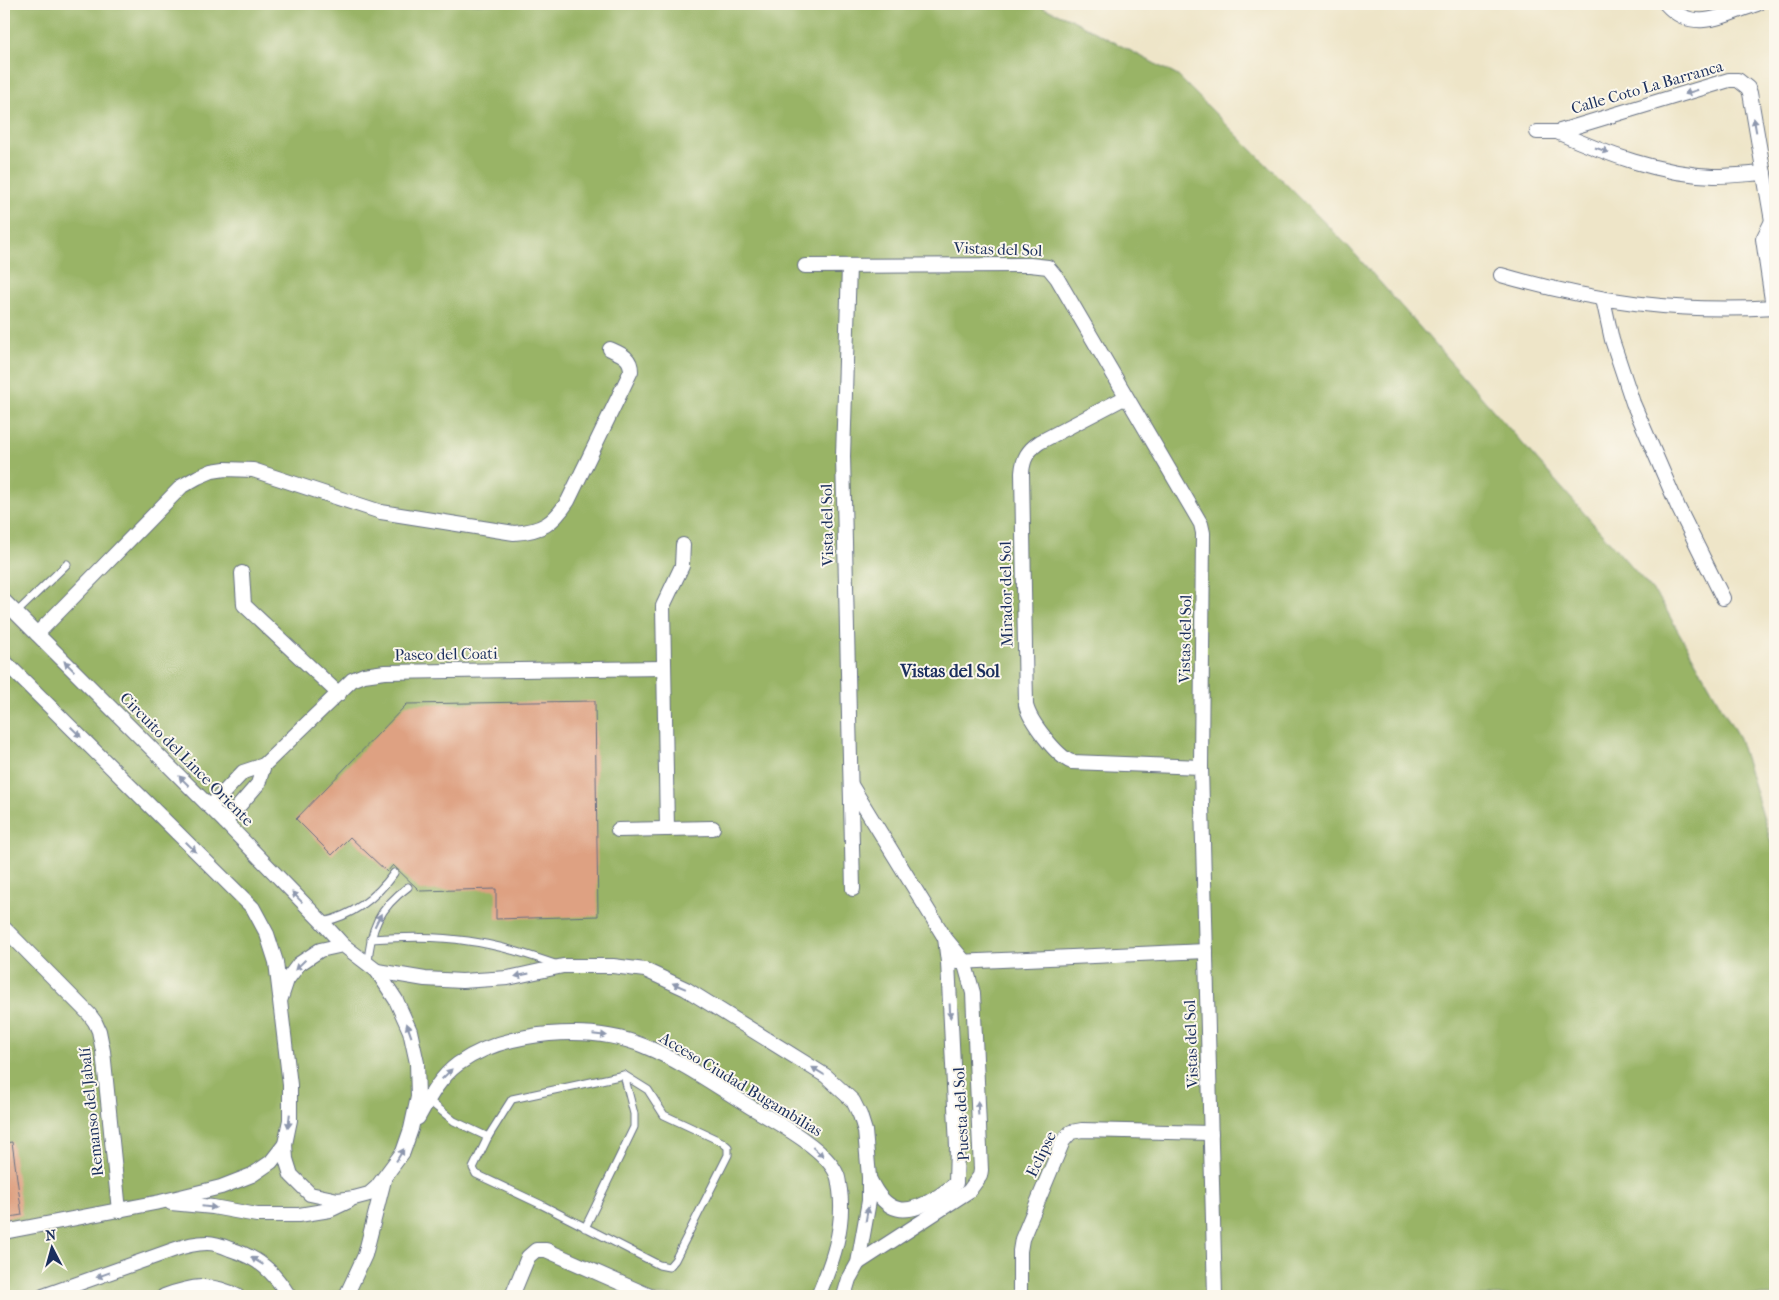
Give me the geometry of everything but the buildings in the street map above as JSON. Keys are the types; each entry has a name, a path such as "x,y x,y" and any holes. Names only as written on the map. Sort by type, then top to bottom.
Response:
{"street":[{"path":"1666,4 1682,17 1704,21 1757,4"},
{"name":"Calle Coto La Barranca","path":"1538,132 1557,132 1719,83 1733,79 1738,80 1748,88 1750,93 1773,226 1763,239 1774,307"},
{"name":"Calle Coto La Barranca","path":"1557,132 1584,144 1664,170 1716,176 1764,173"},
{"name":"Vistas del Sol","path":"805,266 1030,265 1048,267 1057,278 1203,528 1201,767 1215,1296"},
{"name":"Vista del Sol","path":"849,266 843,456 853,888"},
{"path":"1501,275 1544,287 1641,305 1698,309 1774,307"},
{"path":"1603,299 1612,340 1632,403 1678,507 1723,598"},
{"path":"38,634 182,486 212,471 225,469 254,470 381,512 514,533 529,532 540,528 552,522 560,514 568,501 631,371 631,363 627,357 610,349"},
{"name":"Mirador del Sol","path":"1126,397 1040,442 1025,455 1022,473 1026,705 1032,718 1060,756 1072,762 1201,767"},
{"path":"667,829 663,606 682,566 683,544"},
{"path":"242,573 244,605 339,694"},
{"name":"Circuito del Lince Oriente","path":"4,601 225,822 343,945 372,968"},
{"path":"4,661 253,908 267,934 276,962 290,1085 290,1120 285,1144 286,1159 291,1175 310,1194 338,1200 369,1194 384,1179 403,1152 411,1130 418,1097 417,1063 410,1031 396,1000 372,968"},
{"name":"Paseo del Coati","path":"210,807 243,772 264,765 352,680 364,675 385,672 664,668"},
{"name":"Paseo del Coati","path":"225,822 258,784 264,765"},
{"path":"851,784 945,938 964,961"},
{"path":"618,830 714,828"},
{"name":"Remanso del Jabalí","path":"4,928 95,1022 103,1051 119,1211"},
{"path":"945,938 948,962 1206,951"},
{"path":"280,1001 287,980 299,964 320,950 343,945"},
{"name":"Puesta del Sol","path":"964,961 973,993 980,1145 980,1176 969,1191"},
{"name":"Puesta del Sol","path":"869,1177 881,1200 897,1210 916,1208 926,1204 956,1183 957,1146 948,962"},
{"path":"372,968 425,979 462,981 508,978 563,966 613,966 645,970 686,989 826,1076 853,1101 860,1115 864,1131 869,1177 869,1201 858,1262 844,1296"},
{"name":"Acceso Ciudad Bugambilias","path":"411,1130 443,1078 458,1064 505,1042 534,1036 571,1032 606,1035 643,1046 685,1067 796,1134 823,1155 838,1175 841,1199 839,1236 828,1272 818,1296"},
{"name":"Eclipse","path":"1020,1296 1020,1251 1022,1239 1063,1141 1071,1132 1082,1130 1211,1133"},
{"path":"4,1232 119,1211 221,1187 252,1175 271,1162 285,1144"},
{"path":"957,1146 980,1145"},
{"path":"346,1296 365,1255 384,1179"},
{"path":"858,1262 969,1191 956,1183"},
{"path":"160,1202 213,1207 256,1215 299,1215 330,1210 354,1198"},
{"path":"43,1296 182,1247 209,1242 243,1253 262,1263 278,1279 289,1296"},
{"path":"512,1296 528,1257 536,1250 546,1250 650,1296"},
{"path":"164,1296 184,1289 208,1286 224,1289 238,1296"}],"lane":[{"path":"16,613 67,564"},
{"path":"322,922 346,914 366,904 382,889 394,872"},
{"path":"372,968 371,939 378,919 385,906 408,886"},
{"path":"371,939 420,937 469,941 518,951 563,966"},
{"path":"585,1228 634,1127 634,1114 624,1076"},
{"path":"624,1076 648,1090 664,1114 726,1144 728,1147 728,1155 675,1260 669,1266 659,1266 476,1174 473,1165 512,1098 624,1076"},
{"path":"428,1100 454,1121 488,1137"}],"green space":[{"path":"4,4 1034,4 1069,18 1178,76 1347,245 1660,599 1739,738 1775,855 1775,1296 4,1296"}],"district":[{"name":"Vistas del Sol","path":"950,671"}]}
